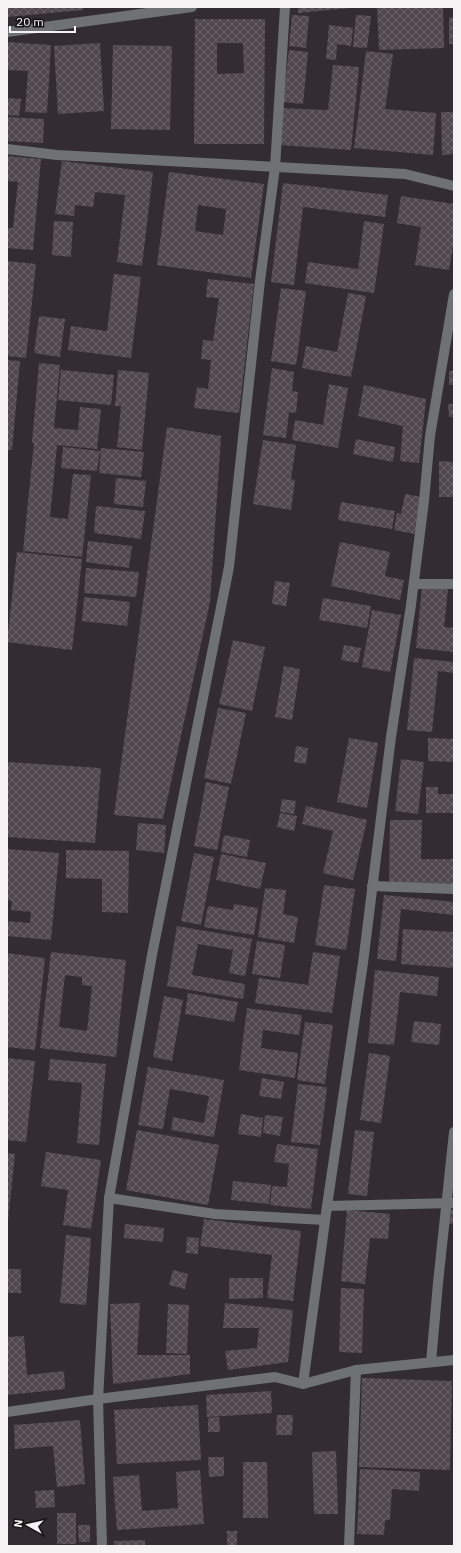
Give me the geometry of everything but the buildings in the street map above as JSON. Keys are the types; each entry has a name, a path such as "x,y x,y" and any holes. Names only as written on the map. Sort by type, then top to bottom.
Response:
{"street":[{"path":"7,32 192,7"},
{"path":"102,1546 98,1399 109,1198 152,955 229,567 260,281 275,167 285,7"},
{"path":"7,149 57,155 405,174 454,186"},
{"path":"303,1384 325,1220 363,963 391,737 414,584 430,436 454,294"},
{"path":"414,584 454,584"},
{"path":"372,886 454,889"},
{"path":"431,1362 450,1203 454,1132"},
{"path":"109,1198 215,1214 325,1220"},
{"path":"327,1206 450,1203"},
{"path":"7,1412 275,1377 303,1384 356,1370 454,1360"},
{"path":"349,1546 356,1370"}]}
